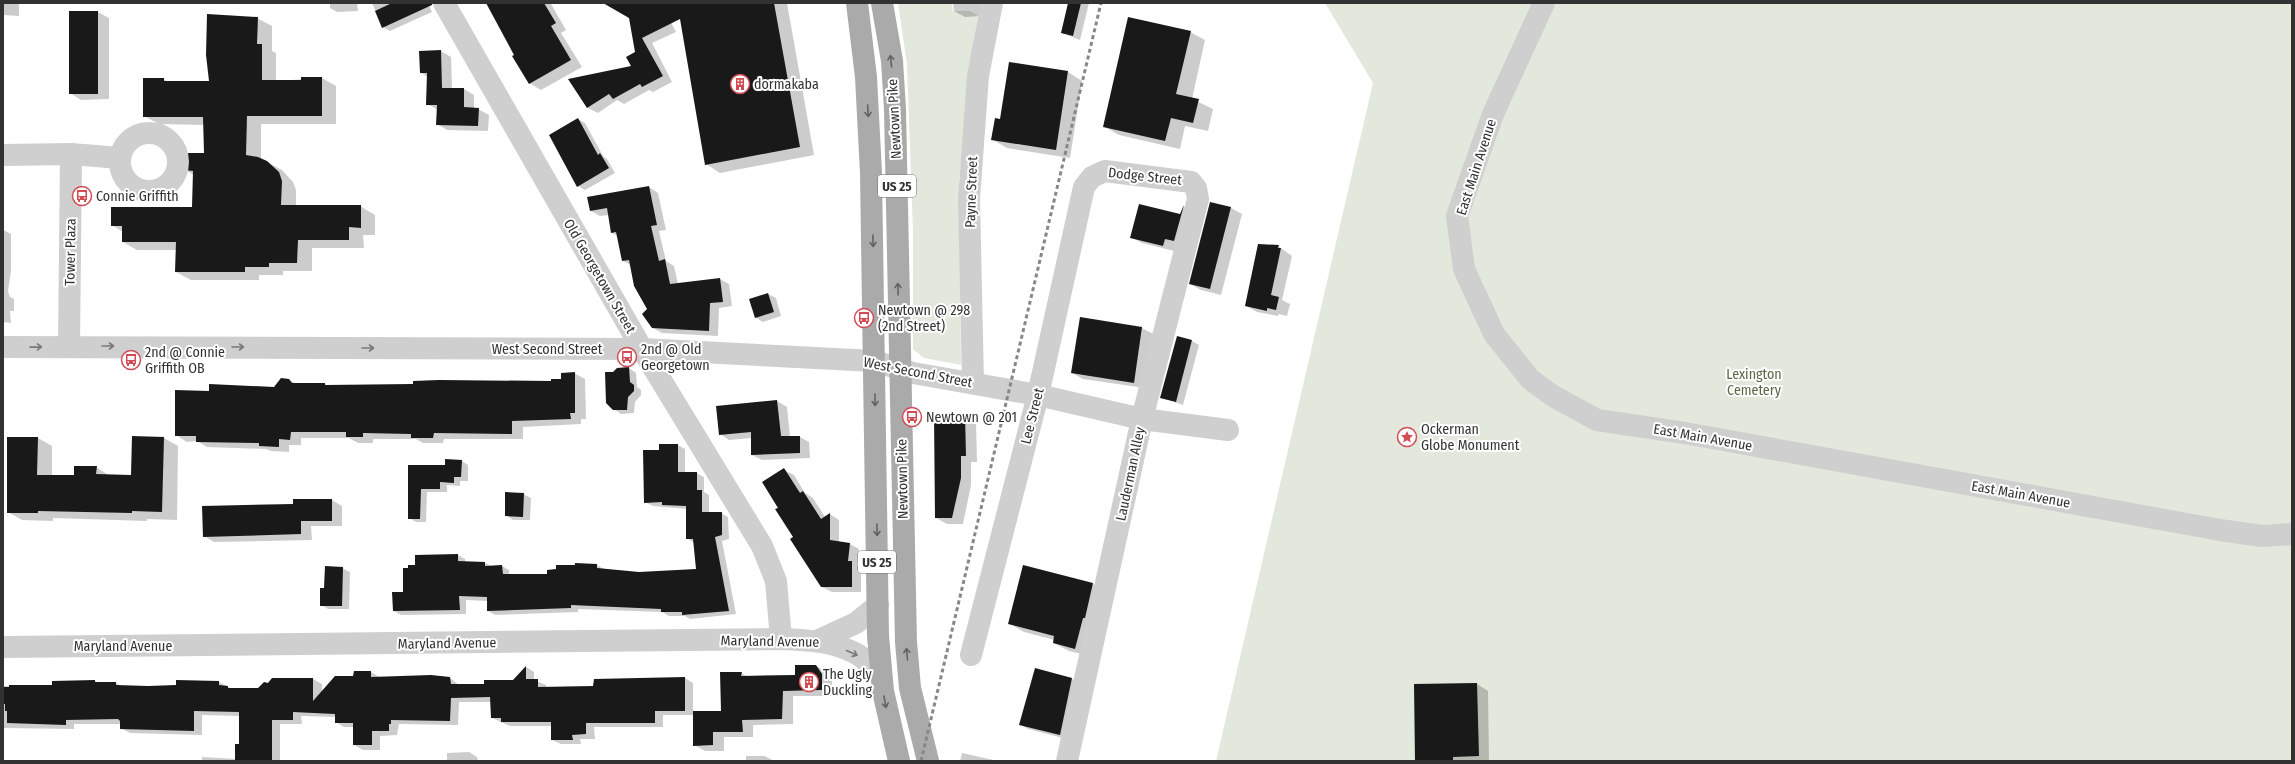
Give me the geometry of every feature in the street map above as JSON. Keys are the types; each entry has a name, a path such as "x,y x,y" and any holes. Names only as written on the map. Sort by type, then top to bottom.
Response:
{"main road":[{"name":"Newtown Pike","path":"857,3 866,77 871,173 878,605 881,674 886,709 899,761"},
{"name":"Newtown Pike","path":"882,3 892,61 895,109 906,642 910,688 928,761"}],"street":[{"name":"Old Georgetown Street","path":"444,3 642,349 770,561 776,581 781,639"},
{"name":"Payne Street","path":"973,382 968,199 978,76 992,3"},
{"name":"East Main Avenue","path":"1544,3 1493,114 1458,216 1464,268 1494,334 1530,379 1553,396 1597,420 1685,433 2220,530 2262,536 2292,534"},
{"path":"3,155 71,154 120,158"},
{"name":"Tower Plaza","path":"68,346 71,154"},
{"name":"Dodge Street","path":"1092,177 1099,172 1115,171 1190,182 1196,188"},
{"name":"Lee Street","path":"970,655 1038,395 1084,187 1092,177"},
{"name":"Lauderman Alley","path":"1067,761 1142,419 1198,199 1196,188"},
{"name":"West Second Street","path":"3,347 68,346 642,349 874,361 900,370 973,382 1038,395 1142,419 1228,430"},
{"path":"819,640 856,623 878,605"},
{"name":"Maryland Avenue","path":"3,647 781,639 819,640 857,654 881,674"}],"green space":[{"path":"898,3 952,3 953,11 970,11 978,16 971,62 959,180 961,365 924,358 913,349 913,232 907,64"},
{"name":"Lexington Cemetery","path":"1325,3 2292,3 2292,761 1216,761 1373,83"}],"building":[{"path":"392,3 432,3 432,5 382,28 375,11"},
{"path":"486,3 544,3 556,23 551,26 571,60 529,84 512,56 514,55"},
{"name":"dormakaba","path":"603,3 774,3 800,147 705,165 680,19 642,38 663,76 642,87 640,84 613,99 609,94 587,108 568,79 631,66 626,57 635,52 629,18"},
{"path":"1068,3 1081,3 1073,36 1061,33"},
{"path":"69,11 98,11 98,94 69,94"},
{"path":"207,14 258,17 257,44 262,44 262,80 301,80 301,77 322,77 322,116 247,116 246,155 258,157 267,161 279,172 282,181 281,205 361,205 361,228 349,227 349,240 298,240 297,263 269,263 269,267 245,267 245,272 175,272 176,242 122,242 122,226 111,226 111,207 192,207 193,171 184,170 185,153 204,153 203,117 143,117 143,78 164,78 164,81 209,81 206,55"},
{"path":"1128,17 1191,31 1176,94 1199,99 1193,123 1171,118 1165,141 1103,127"},
{"path":"441,50 442,88 464,88 464,107 479,108 478,126 436,125 437,105 426,105 427,73 420,73 419,51"},
{"path":"1009,62 1068,71 1056,150 991,140 995,118 1000,119"},
{"path":"578,118 598,155 600,153 609,168 577,187 549,135"},
{"path":"649,186 657,225 651,226 659,261 665,259 670,284 720,278 723,302 710,303 709,331 652,328 642,314 647,309 634,286 629,260 622,261 616,232 611,233 607,208 590,211 587,197"},
{"path":"1210,202 1231,207 1210,289 1189,284"},
{"path":"1139,204 1180,214 1184,205 1174,241 1165,239 1163,246 1130,238"},
{"path":"1258,244 1279,245 1278,248 1281,248 1271,295 1279,297 1276,310 1267,308 1267,311 1245,306"},
{"path":"768,293 774,312 755,318 749,299"},
{"path":"1080,317 1142,327 1134,383 1071,373"},
{"path":"1177,336 1192,340 1176,402 1160,398"},
{"path":"629,367 630,382 634,385 634,391 628,397 627,410 613,410 606,403 605,372 613,372 617,368"},
{"path":"575,372 575,413 570,413 571,419 512,421 512,434 434,433 433,438 411,438 411,434 363,433 363,437 346,437 346,432 291,432 290,440 279,439 279,447 259,446 259,443 196,442 196,436 175,436 175,390 209,391 209,384 274,387 281,378 289,379 292,383 325,383 325,385 413,384 413,381 439,380 551,381 551,379 561,379 561,373"},
{"path":"777,400 781,436 800,436 800,453 751,455 751,432 719,435 716,406"},
{"path":"934,415 965,415 966,456 961,456 961,478 952,518 935,518"},
{"path":"132,436 164,437 162,512 132,511 132,513 38,511 38,513 7,513 7,437 38,437 37,475 74,475 74,466 97,466 96,474 131,475"},
{"path":"659,444 678,444 678,472 697,472 697,490 702,490 702,512 722,512 722,535 715,537 729,611 682,615 682,612 661,612 661,609 571,605 571,608 487,611 487,597 459,596 460,610 393,611 392,592 403,592 403,568 408,568 408,565 415,565 415,555 458,554 458,561 485,562 485,566 502,565 503,574 547,574 547,570 556,569 556,565 575,565 575,563 597,564 597,568 639,572 696,569 693,539 686,539 686,506 662,505 662,502 644,503 643,450 659,450"},
{"path":"445,459 462,460 461,477 454,477 454,483 440,482 440,489 421,489 420,519 408,519 408,465 445,465"},
{"path":"784,468 800,493 803,491 821,519 830,513 830,540 850,543 848,561 852,561 852,587 821,587 790,539 793,537 775,509 778,508 762,482"},
{"path":"505,492 524,493 523,517 505,516"},
{"path":"293,499 332,499 332,521 301,521 301,534 203,537 202,506 293,504"},
{"path":"1023,565 1093,583 1085,618 1083,618 1075,649 1053,643 1054,636 1008,624"},
{"path":"325,566 343,567 342,606 320,606 320,588 324,588"},
{"path":"795,665 816,665 822,674 822,690 783,691 782,719 742,720 743,732 713,732 713,745 693,746 693,711 721,711 720,672 742,672 741,676 795,675"},
{"path":"526,666 526,679 538,679 538,687 593,686 594,679 685,677 685,711 655,711 655,723 586,723 586,734 572,735 573,740 551,740 551,722 501,722 501,718 491,718 490,697 451,698 450,721 391,720 391,724 389,724 389,731 372,731 372,745 353,745 353,723 335,723 335,714 293,712 293,720 272,720 272,761 235,761 235,744 239,744 239,712 194,711 194,731 120,729 120,721 118,719 66,720 66,725 7,723 7,711 5,711 5,704 3,704 3,687 9,687 9,685 52,685 52,681 95,680 95,682 116,682 116,685 148,686 176,685 176,680 219,681 219,685 228,686 228,688 258,688 264,682 268,683 272,678 313,678 313,701 335,676 353,676 354,671 371,671 371,677 431,675 450,677 451,684 484,684 484,680 513,680"},
{"path":"1035,668 1072,678 1060,735 1019,725"},
{"path":"1477,683 1479,756 1453,757 1453,761 1415,761 1414,684"}],"railway":[{"path":"921,761 1101,3"}],"place":[{"name":"dormakaba","path":"740,84"},
{"name":"Connie Griffith","path":"82,196"},
{"name":"Newtown @ 298 (2nd Street)","path":"864,318"},
{"name":"2nd @ Old Georgetown","path":"627,357"},
{"name":"2nd @ Connie Griffith OB","path":"131,360"},
{"name":"Newtown @ 201","path":"912,417"},
{"name":"Ockerman Globe Monument","path":"1407,437"},
{"name":"The Ugly Duckling","path":"809,682"}]}
